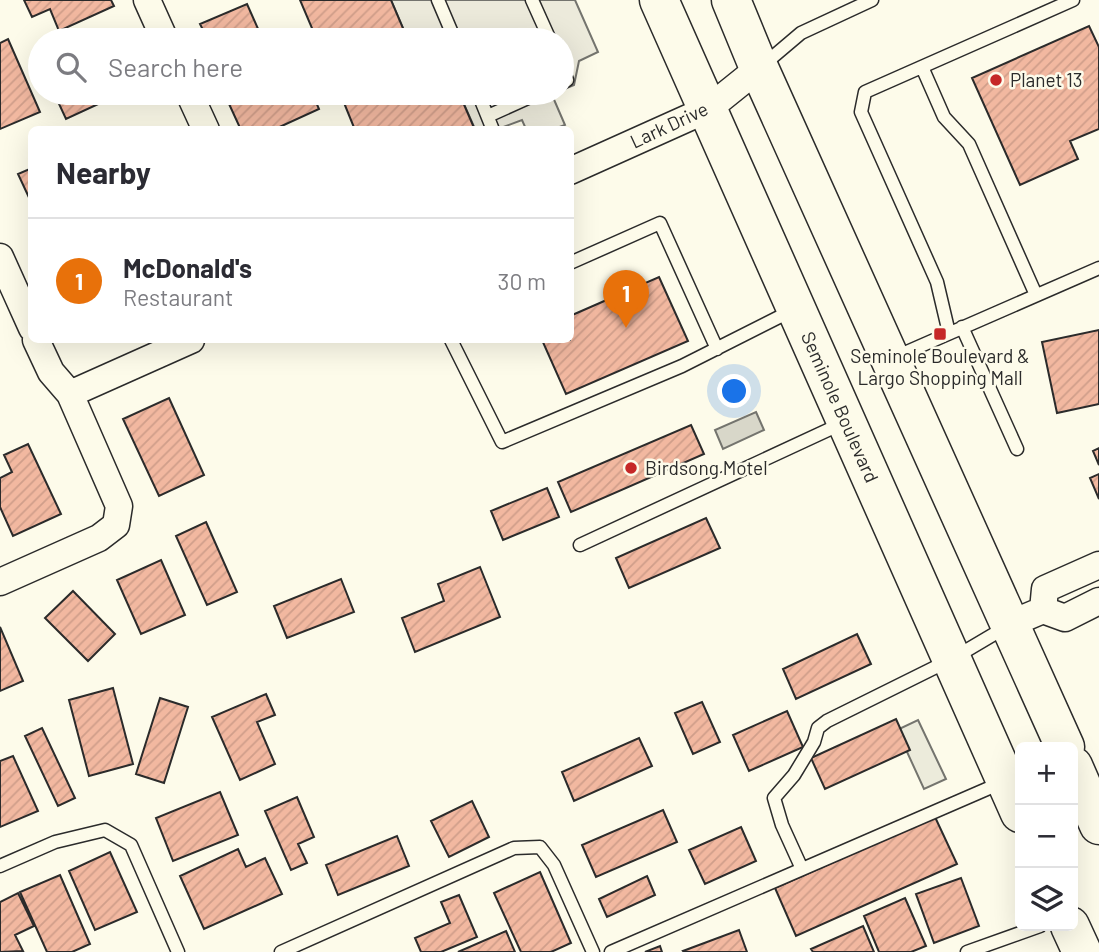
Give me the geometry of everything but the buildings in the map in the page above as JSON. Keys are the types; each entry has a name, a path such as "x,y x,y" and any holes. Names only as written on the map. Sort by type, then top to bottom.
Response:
{"main road":[{"name":"Seminole Boulevard","path":"659,0 1013,797"},
{"path":"731,0 890,359 1026,617 1064,742"},
{"path":"1078,777 1099,825"},
{"path":"1072,931 1082,952"}],"street":[{"path":"147,0 160,28"},
{"name":"Lark Drive","path":"574,169 708,109 760,68"},
{"path":"195,105 204,126"},
{"path":"0,257 28,319"},
{"path":"0,582 99,538 116,525 119,506 70,394 51,372 37,343"},
{"path":"70,394 184,343"},
{"path":"1026,617 1045,589 1099,565"},
{"path":"1026,617 1065,618 1099,601"}],"lane":[{"path":"438,0 450,28"},
{"path":"532,0 545,28"},
{"path":"760,68 801,33 872,0"},
{"path":"949,333 937,282 861,112 865,92 1073,0"},
{"path":"922,67 943,117 969,144 1036,295"},
{"path":"483,105 492,126"},
{"path":"488,116 512,105"},
{"path":"574,261 660,223 717,349"},
{"path":"890,359 1099,268"},
{"path":"452,343 502,442 682,366 796,309"},
{"path":"962,327 1017,449"},
{"path":"580,545 846,421"},
{"path":"802,869 782,825 774,798 794,775 814,742 818,728 827,721 952,659 1026,617"},
{"path":"611,952 802,869 1013,797"},
{"path":"0,866 55,842 105,830 131,845 178,952"},
{"path":"281,952 514,848 540,847 554,865 593,952"},
{"path":"967,952 1026,931"}],"shaded area":[{"path":"391,0 575,0 598,52 579,61 574,85 574,28 403,28"},
{"path":"464,105 556,105 565,125 525,126 522,120 506,126 474,126"},
{"path":"756,412 764,430 723,449 715,430"},
{"path":"918,720 946,779 924,789 897,730"}],"place":[{"name":"Planet 13","path":"996,80"},
{"name":"McDonald's","path":"626,328"},
{"name":"Seminole Boulevard & Largo Shopping Mall","path":"940,334"},
{"name":"Birdsong Motel","path":"631,468"}]}
